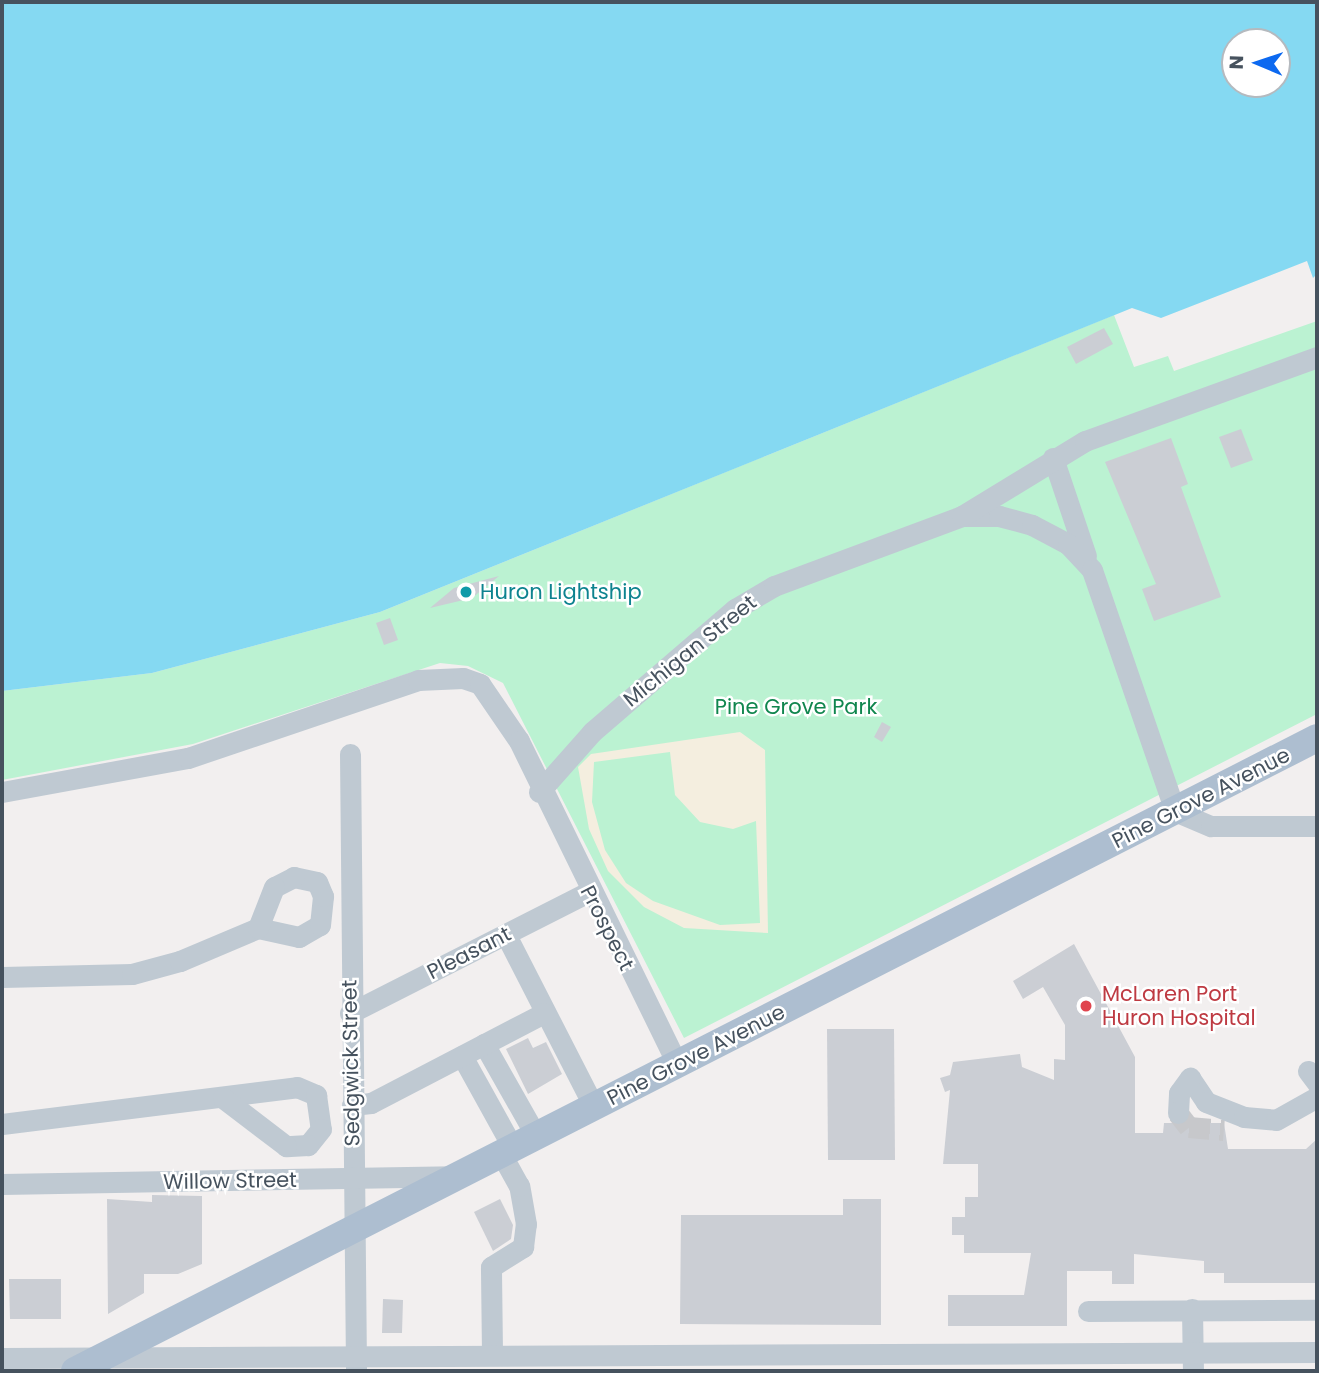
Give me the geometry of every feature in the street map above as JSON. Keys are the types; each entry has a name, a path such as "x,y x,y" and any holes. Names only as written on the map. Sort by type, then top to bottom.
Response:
{"main road":[{"name":"Pine Grove Avenue","path":"90,1366 1317,738"}],"street":[{"name":"Michigan Street","path":"539,792 592,732 748,600 812,567 962,516 1054,458 1317,358"},
{"path":"1054,458 1175,811 1212,826 1317,826"},
{"path":"962,516 999,516 1032,525 1068,544 1092,570"},
{"name":"Prospect","path":"2,792 188,758 418,680 463,678 498,704 588,892 677,1065"},
{"name":"Sedgwick Street","path":"350,754 351,1178 356,1364"},
{"name":"Pleasant","path":"350,1013 588,892"},
{"path":"2,977 132,974 180,961 258,928"},
{"path":"506,934 594,1107"},
{"path":"352,1105 371,1103 544,1013"},
{"path":"484,1044 517,1146 519,1186 526,1224 523,1247 491,1267 492,1353"},
{"path":"462,1056 517,1146"},
{"path":"1178,1113 1179,1093 1190,1078 1206,1102 1244,1117 1276,1119 1317,1097"},
{"path":"2,1124 223,1098"},
{"path":"1224,1130 1244,1117"},
{"name":"Willow Street","path":"2,1184 459,1175"},
{"path":"1192,1309 1193,1362"},
{"path":"1088,1311 1317,1310"},
{"path":"2,1358 90,1366 356,1364 492,1353 638,1363 1193,1362 1317,1352"}],"green space":[{"name":"Pine Grove Park","path":"1114,315 1134,367 1168,356 1174,371 1317,321 1317,714 684,1038 503,683 468,666 440,663 193,744 2,780 2,691 152,673 380,612"}],"sand":[{"path":"740,732 765,750 768,933 684,928 644,907 608,871 589,829 578,767 591,754","holes":["670,752 675,795 700,822 733,829 756,821 760,923 720,925 653,901 626,883 605,850 592,802 594,762"]}],"water":[{"path":"2,2 1317,2 1317,274 1313,278 1307,261 1161,318 1132,308 380,612 152,673 2,691"}],"building":[{"path":"1104,328 1113,344 1076,364 1067,347"},
{"path":"1241,429 1253,460 1231,468 1219,437"},
{"path":"1171,438 1188,484 1181,487 1221,597 1154,621 1142,589 1156,584 1105,462"},
{"name":"Huron Lightship","path":"499,576 472,598 430,608 454,588"},
{"path":"390,618 398,640 384,645 376,623"},
{"path":"882,722 891,727 882,742 874,737"},
{"path":"1074,944 1135,1057 1135,1133 1163,1133 1164,1123 1224,1123 1228,1149 1306,1149 1317,1139 1317,1283 1224,1283 1224,1273 1204,1273 1204,1261 1134,1254 1134,1284 1112,1284 1112,1271 1067,1271 1067,1326 948,1326 948,1295 1024,1295 1031,1253 964,1253 964,1235 952,1235 952,1217 965,1217 965,1197 978,1197 978,1164 943,1164 950,1090 945,1092 940,1078 950,1075 953,1062 1020,1054 1022,1067 1054,1080 1054,1059 1065,1060 1065,1025 1043,987 1023,999 1013,981"},
{"path":"827,1029 894,1029 895,1160 828,1160"},
{"path":"528,1038 533,1048 546,1042 562,1074 528,1094 506,1049"},
{"path":"152,1195 202,1196 202,1264 178,1274 144,1274 144,1293 108,1314 107,1199 152,1202"},
{"path":"500,1199 513,1225 511,1239 493,1251 474,1212"},
{"path":"843,1199 881,1199 881,1325 680,1324 681,1215 843,1215"},
{"path":"9,1279 61,1279 61,1319 10,1319"},
{"path":"383,1299 403,1300 402,1333 382,1333"}],"tunnel":[{"path":"1178,1113 1189,1127 1224,1130"}],"place":[{"name":"Huron Lightship","path":"466,592"},
{"name":"McLaren Port Huron Hospital","path":"1086,1006"}]}
